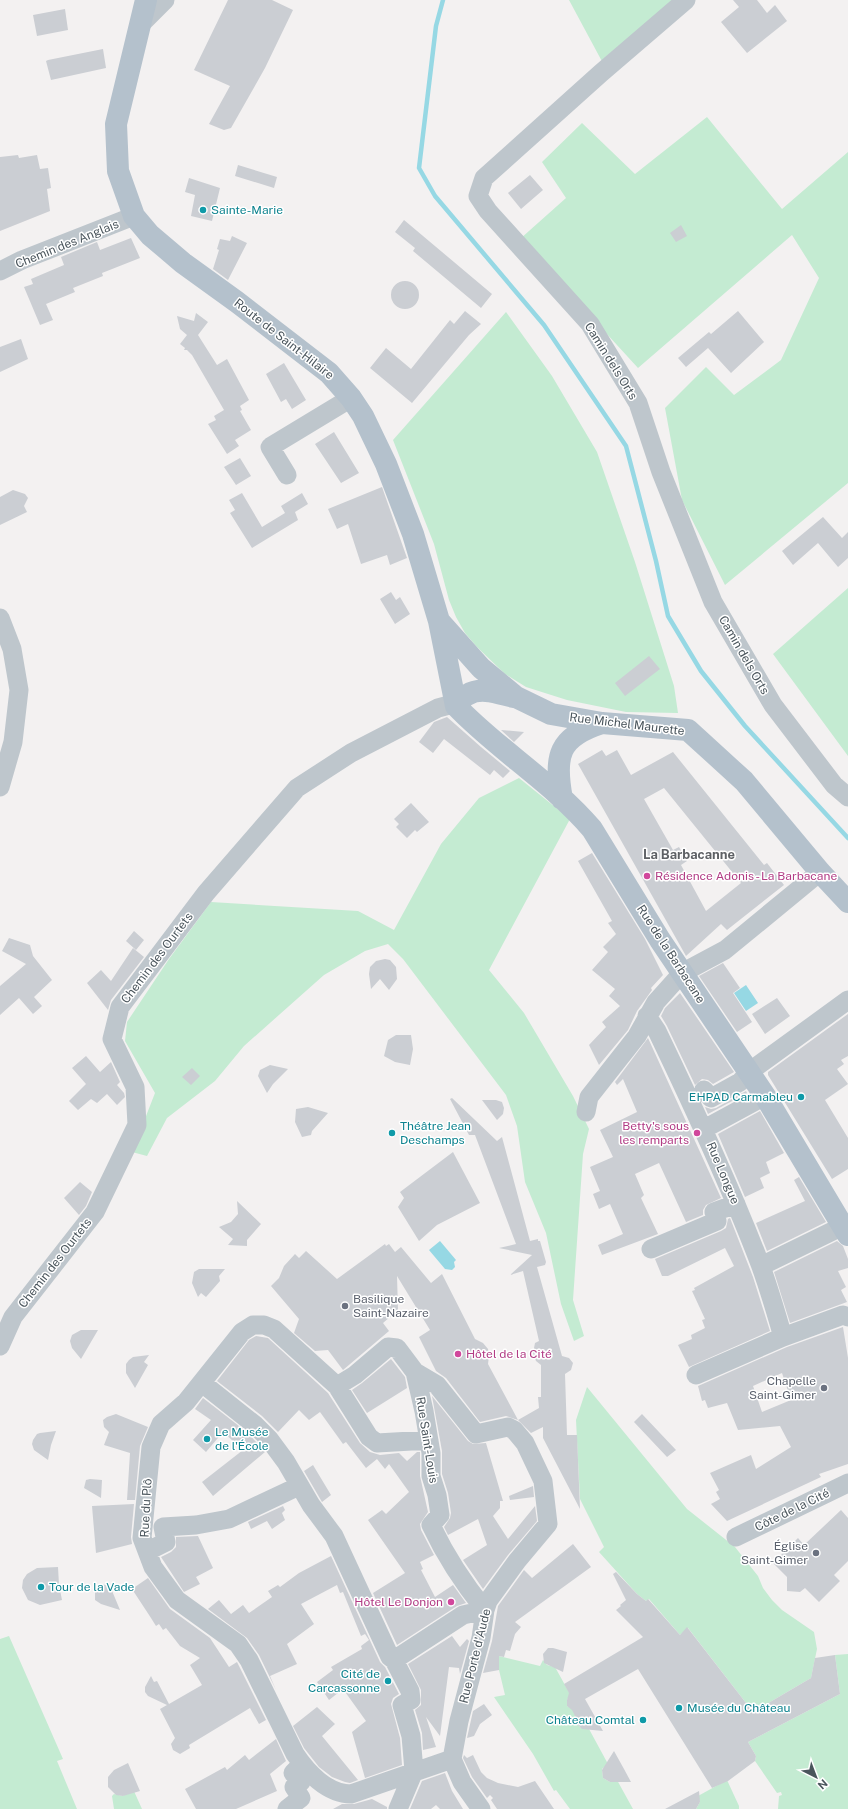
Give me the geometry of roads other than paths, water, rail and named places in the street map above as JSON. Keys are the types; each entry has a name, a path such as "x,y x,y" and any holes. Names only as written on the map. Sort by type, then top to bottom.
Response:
{"main road":[{"name":"Route de Saint-Hilaire","path":"146,0 116,124 118,171 134,216 150,235 183,263 237,302 329,373 351,398 363,416 376,440 413,534 439,621 456,706"},
{"name":"Rue Michel Maurette","path":"439,621 481,668 516,697 551,714 602,722 688,730 744,781 820,872 848,902"},
{"path":"456,706 466,683 462,646"},
{"path":"456,706 468,694 477,691 488,691 516,697"},
{"name":"Rue de la Barbacane","path":"456,706 474,725 542,780 579,814 592,829 682,973 765,1096 846,1230"},
{"path":"562,799 558,779 560,757 563,747 569,739 583,729 602,722"}],"street":[{"path":"139,26 165,0"},
{"name":"Camin dels Orts","path":"686,0 601,73 484,178 478,196 488,211 590,324 638,403 661,472 713,602 773,705 834,785 848,797"},
{"name":"Chemin des Anglais","path":"0,271 22,260 134,216"},
{"path":"288,475 270,447 351,398"},
{"path":"0,618 12,649 19,690 13,742 0,787"},
{"name":"Chemin des Ourtets","path":"0,1346 13,1317 95,1212 137,1125 135,1087 112,1039 120,1008 206,893 297,788 351,753 438,708 449,705 456,706"},
{"path":"586,1112 589,1097 637,1036 656,1002 682,973 725,950 820,872"},
{"path":"704,1090 711,1098 740,1082 749,1072 848,1000"},
{"name":"Rue Longue","path":"647,1016 656,1031 704,1128 761,1266 784,1337"},
{"path":"704,1128 765,1096"},
{"path":"651,1249 717,1221 714,1212 736,1204"},
{"path":"761,1266 846,1230"},
{"path":"696,1375 784,1337 842,1315 848,1317"},
{"name":"Rue du Plô","path":"337,1386 278,1333 266,1326 256,1325 246,1328 186,1402 161,1424 151,1447 142,1538 153,1567 177,1600 238,1644 249,1660 299,1759 314,1777 330,1788 345,1794 363,1790"},
{"path":"415,1372 397,1348 388,1347 355,1375 337,1386 369,1437 377,1443 429,1440"},
{"name":"Rue Saint-Louis","path":"415,1372 424,1410 431,1453 431,1476 437,1496 440,1515 431,1525 467,1588 485,1610"},
{"name":"Rue Porte d'Aude","path":"415,1372 437,1385 476,1434 508,1427 514,1430 525,1443 543,1481 548,1524 517,1561 488,1601 485,1610 481,1638 460,1714 452,1758"},
{"path":"202,1383 255,1425 269,1439 286,1462 299,1486 334,1536 390,1657 394,1660 410,1691 411,1700 402,1705 411,1736 414,1771 398,1807 363,1790"},
{"name":"Côte de la Cité","path":"736,1537 848,1483"},
{"path":"148,1551 166,1542 163,1527 196,1525 229,1520 299,1486"},
{"path":"394,1660 463,1615 485,1610"},
{"path":"363,1790 452,1758 462,1782 481,1809"},
{"path":"287,1809 301,1798 294,1787 301,1782 293,1773 299,1759"}],"water":[{"path":"746,985 758,1003 746,1011 734,993"},
{"path":"440,1241 456,1260 454,1262 455,1267 452,1270 445,1269 429,1250"}],"waterway":[{"path":"443,0 436,26 419,168 435,196 544,325 626,446 656,561 668,616 701,671 745,726 848,838"}],"place":[{"name":"Sainte-Marie","path":"203,210"},
{"name":"Résidence Adonis - La Barbacane","path":"647,876"},
{"name":"EHPAD Carmableu","path":"801,1097"},
{"name":"Théâtre Jean Deschamps","path":"392,1133"},
{"name":"Betty's sous les remparts","path":"697,1133"},
{"name":"Basilique Saint-Nazaire","path":"345,1306"},
{"name":"Hôtel de la Cité","path":"458,1354"},
{"name":"Chapelle Saint-Gimer","path":"824,1388"},
{"name":"Le Musée de l'École","path":"207,1439"},
{"name":"Église Saint-Gimer","path":"816,1553"},
{"name":"Tour de la Vade","path":"41,1587"},
{"name":"Hôtel Le Donjon","path":"451,1602"},
{"name":"Cité de Carcassonne","path":"388,1681"},
{"name":"Musée du Château","path":"679,1708"},
{"name":"Château Comtal","path":"643,1720"}],"district":[{"name":"La Barbacanne","path":"689,854"}]}
